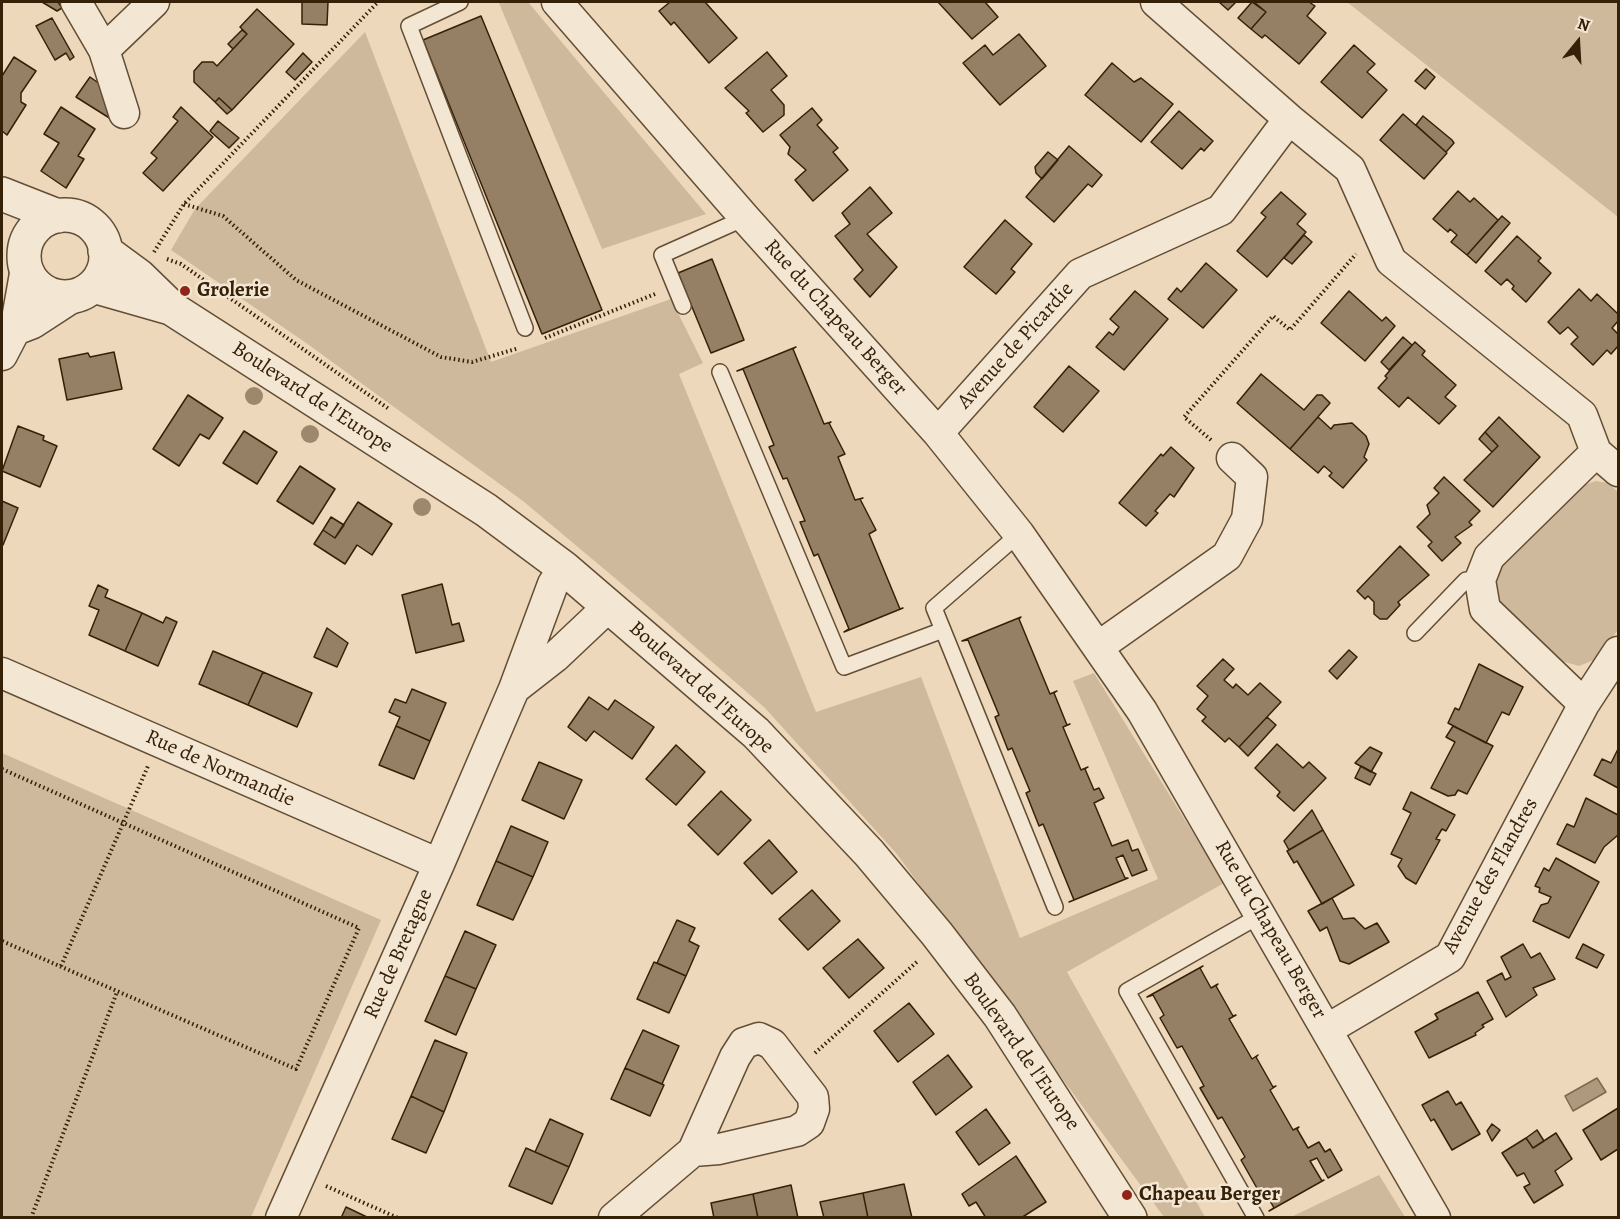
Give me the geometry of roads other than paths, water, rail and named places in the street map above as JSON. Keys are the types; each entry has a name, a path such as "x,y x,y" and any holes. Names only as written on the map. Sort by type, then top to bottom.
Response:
{"street":[{"path":"76,2 104,50 124,113"},
{"path":"104,50 154,2"},
{"name":"Rue du Chapeau Berger","path":"557,2 745,218 938,434 1019,534 1142,711 1328,1029 1435,1218"},
{"path":"1156,2 1288,119 1350,169 1376,231 1392,261 1582,415 1596,452 1618,471"},
{"name":"Avenue de Picardie","path":"938,434 1080,274 1221,210 1288,119"},
{"path":"2,194 58,216 74,217 89,223 100,236 105,251 103,270 84,291 33,323 8,343"},
{"path":"2,207 26,257 30,278 46,292 55,296 84,291"},
{"path":"8,343 26,257 37,226 58,216"},
{"name":"Boulevard de l'Europe","path":"105,251 140,276 174,310 486,510 564,568 756,733 869,853 937,933 1000,1016 1115,1203 1130,1218"},
{"name":"Boulevard de l'Europe","path":"84,291 174,310"},
{"path":"1584,704 1485,609 1480,580 1489,557 1596,452"},
{"path":"1098,647 1227,556 1247,519 1252,477 1232,458"},
{"name":"Rue de Bretagne","path":"281,1218 439,864 514,689 553,584 564,568"},
{"name":"Rue de Bretagne","path":"514,689 555,657 609,606"},
{"name":"Avenue des Flandres","path":"1328,1029 1450,957 1584,704 1618,652"},
{"name":"Rue de Normandie","path":"2,673 439,864"},
{"path":"614,1218 693,1151"}],"lane":[{"path":"460,2 409,26 525,328"},
{"path":"683,306 662,255 745,218"},
{"path":"720,372 844,667 943,630"},
{"path":"1019,534 934,609 1055,907"},
{"path":"1415,633 1466,580 1480,580"},
{"path":"1256,1218 1127,991 1261,915"}],"place":[{"name":"Grolerie","path":"185,291"},
{"name":"Chapeau Berger","path":"1127,1195"}]}
